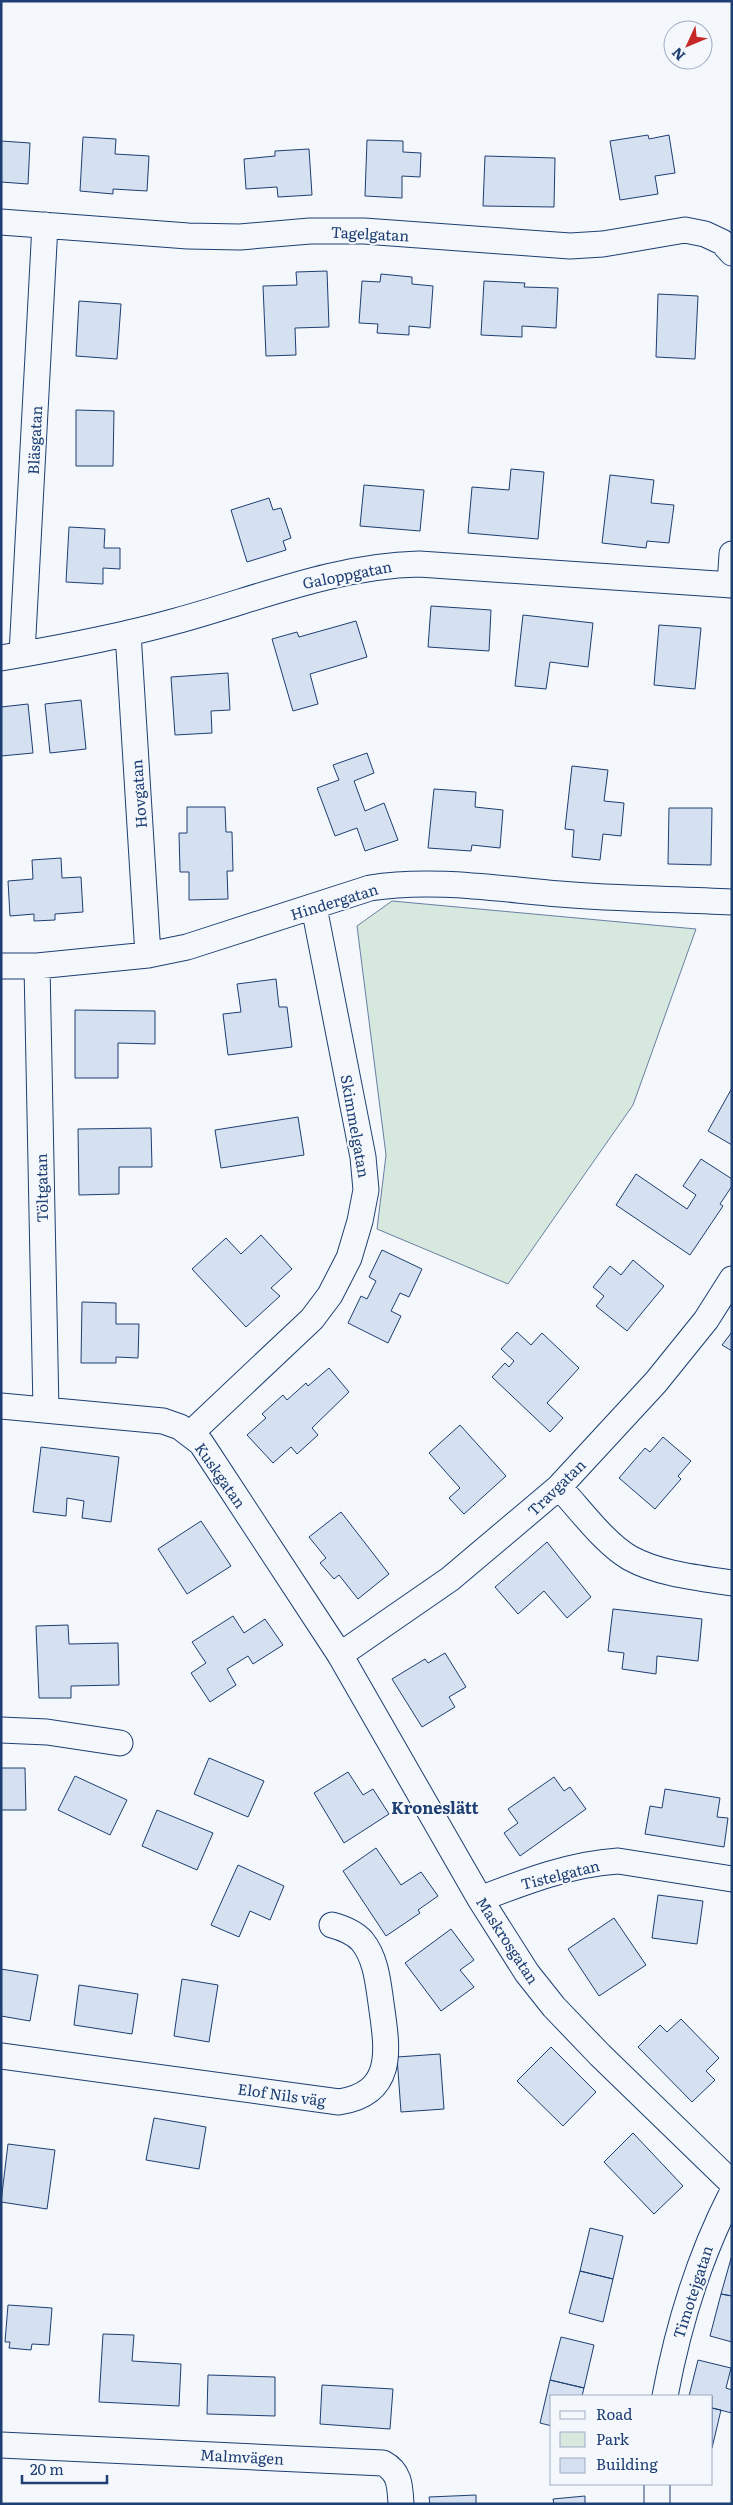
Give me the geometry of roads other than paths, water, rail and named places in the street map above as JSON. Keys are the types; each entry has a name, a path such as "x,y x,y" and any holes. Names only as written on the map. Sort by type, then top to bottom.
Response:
{"street":[{"name":"Tagelgatan","path":"1,222 205,237 240,237 310,231 364,231 570,246 603,244 685,230 705,234 722,242 732,253"},
{"name":"Bläsgatan","path":"12,656 46,225"},
{"path":"731,585 732,554"},
{"name":"Galoppgatan","path":"12,656 175,622 300,582 383,564 419,564 731,585"},
{"name":"Hovgatan","path":"128,633 148,955"},
{"name":"Hindergatan","path":"1,966 37,966 148,955 187,947 370,888 396,884 434,884 573,895 732,902"},
{"name":"Skimmelgatan","path":"190,1434 312,1319 330,1295 349,1258 360,1221 366,1190 363,1157 314,907"},
{"name":"Töltgatan","path":"37,966 46,1410"},
{"name":"Travgatan","path":"340,1655 450,1579 559,1487 662,1376 706,1320 732,1278"},
{"name":"Kuskgatan","path":"1,1406 163,1420 190,1434 215,1462 340,1655"},
{"path":"559,1487 616,1548 629,1557 655,1568 732,1582"},
{"name":"Maskrosgatan","path":"340,1655 480,1899 527,1973 554,2007 732,2183"},
{"path":"1,1730 47,1732 120,1743"},
{"name":"Tistelgatan","path":"480,1899 536,1878 602,1862 618,1862 732,1880"},
{"name":"Elof Nils väg","path":"1,2056 339,2102 353,2100 371,2089 384,2070 387,2050 385,2029 376,1973 371,1957 363,1942 352,1933 332,1925"},
{"name":"Timotejgatan","path":"665,2395 676,2344 700,2261 732,2193"},
{"name":"Malmvägen","path":"1,2445 374,2462 392,2468 400,2485 401,2504"},
{"path":"657,2485 657,2504"}],"district":[{"name":"Kroneslätt","path":"435,1807"}]}
